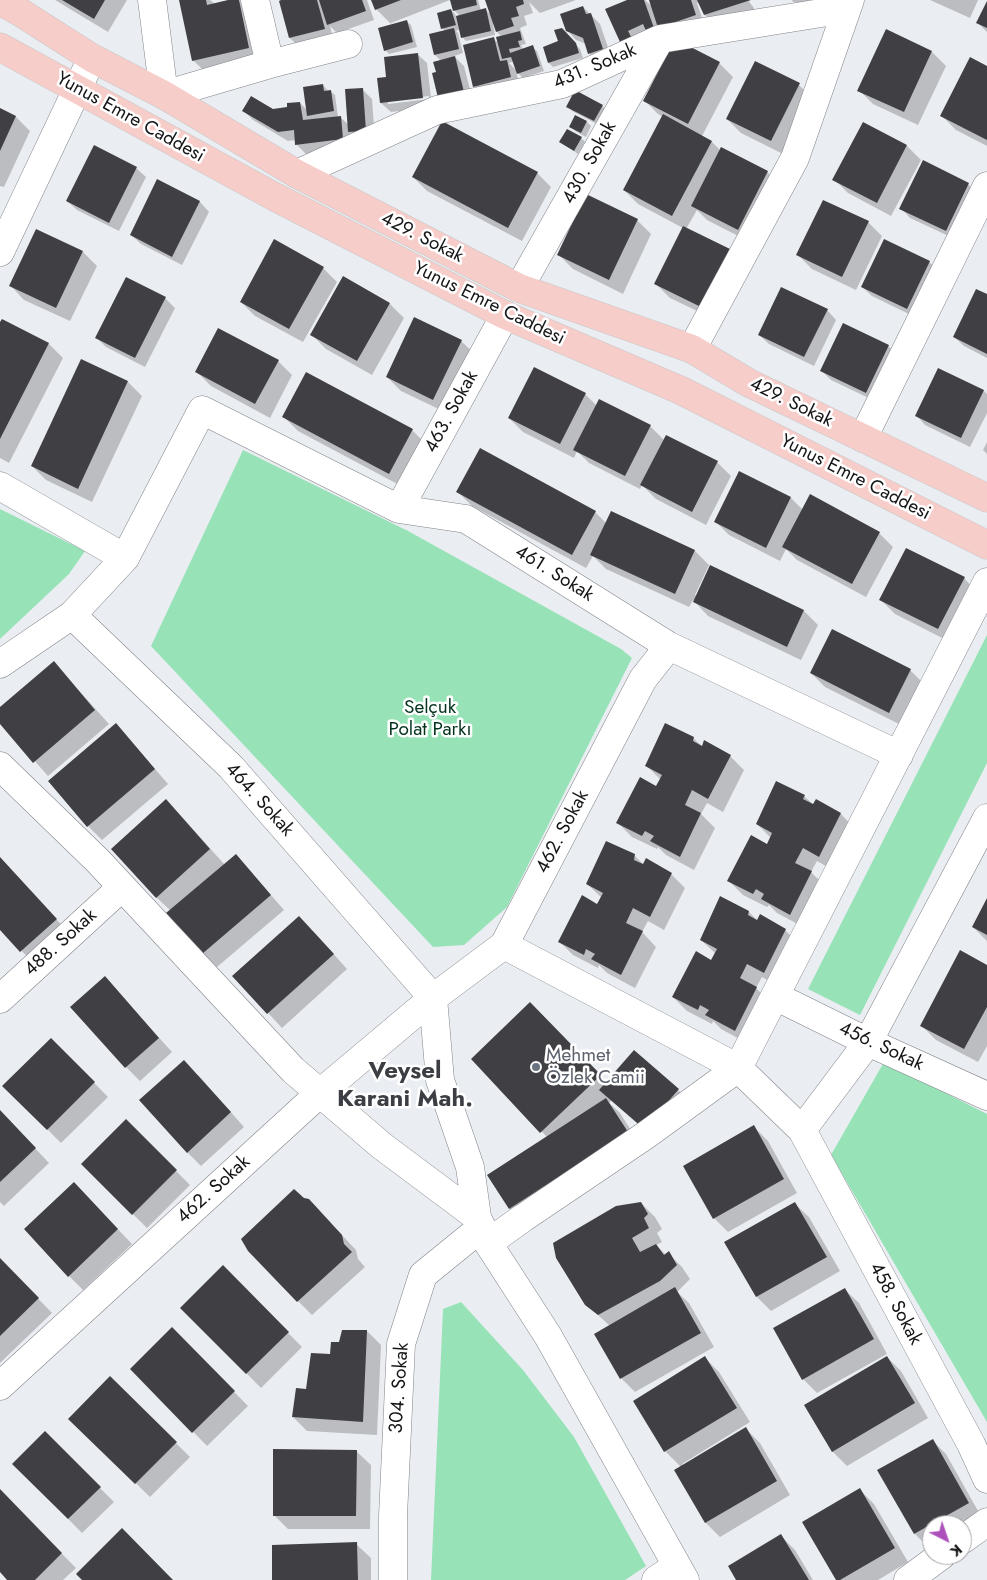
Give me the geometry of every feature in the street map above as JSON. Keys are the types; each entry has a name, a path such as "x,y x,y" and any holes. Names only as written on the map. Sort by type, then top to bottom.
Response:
{"main road":[{"name":"429. Sokak","path":"0,1 92,58 164,95 297,174 519,288 692,349 749,383 987,498"},
{"name":"Yunus Emre Caddesi","path":"0,47 275,197 505,315 680,390 987,545"}],"street":[{"path":"152,0 164,95 270,64 348,44"},
{"path":"255,0 270,64"},
{"path":"692,349 795,158 848,4"},
{"name":"431. Sokak","path":"297,174 437,110 562,84 660,39 848,4"},
{"name":"430. Sokak","path":"519,288 660,39"},
{"path":"0,252 92,58"},
{"path":"863,438 987,186"},
{"name":"463. Sokak","path":"399,509 505,315"},
{"name":"461. Sokak","path":"125,558 202,410 399,509 466,519 669,646 899,755"},
{"path":"0,486 125,558 72,615 0,664"},
{"path":"738,1068 987,582"},
{"name":"464. Sokak","path":"72,615 231,767 433,998"},
{"name":"462. Sokak","path":"0,1386 320,1093 433,998 504,945 642,679 669,646"},
{"path":"0,766 98,861 293,1070 482,1229 548,1336 673,1575"},
{"path":"802,1130 868,1042 987,818"},
{"name":"488. Sokak","path":"0,999 122,887"},
{"name":"458. Sokak","path":"504,945 738,1068 802,1130 966,1435 987,1479"},
{"name":"456. Sokak","path":"775,996 868,1042 987,1096"},
{"path":"433,998 440,1080 470,1167 482,1229"},
{"name":"304. Sokak","path":"393,1580 393,1516 401,1344 423,1275 482,1229 524,1218 646,1135 738,1068"},
{"path":"972,1533 987,1522"},
{"path":"908,1580 928,1565"}],"green space":[{"name":"Selçuk Polat Parkı","path":"243,450 408,531 621,649 632,658 507,907 464,945 433,947 151,646"},
{"path":"0,509 85,551 69,574 0,639"},
{"path":"987,635 987,763 860,1015 808,989"},
{"path":"884,1062 987,1114 987,1422 831,1155"},
{"path":"461,1302 523,1370 574,1437 646,1566 625,1580 431,1580 443,1309"}],"building":[{"path":"62,0 105,0 94,19"},
{"path":"179,0 206,0 207,5 228,0 239,0 249,48 192,61"},
{"path":"317,0 325,29 289,38 279,1"},
{"path":"319,0 362,0 366,11 327,25"},
{"path":"371,0 401,0 375,10"},
{"path":"450,0 476,0 477,5 453,11"},
{"path":"485,0 523,0 524,4 516,7 519,16 511,18 514,26 496,32"},
{"path":"627,0 644,0 654,28 648,35 643,24 628,31 634,42 627,43 620,42 605,9"},
{"path":"649,0 691,0 696,15 658,28"},
{"path":"697,0 751,0 704,15"},
{"path":"987,1 987,28 976,23"},
{"path":"583,6 586,14 591,13 603,49 588,54 583,38 566,31 560,14"},
{"path":"486,8 491,31 461,38 456,16"},
{"path":"451,9 456,25 441,29 437,13"},
{"path":"407,20 413,42 384,51 378,28"},
{"path":"454,28 459,49 434,55 429,34"},
{"path":"562,28 576,43 579,53 548,63 543,47 558,41 554,30"},
{"path":"886,29 932,51 904,112 857,91"},
{"path":"520,31 522,40 518,41 520,47 509,49 510,53 533,45 540,66 517,74 511,57 502,59 496,37"},
{"path":"494,37 500,61 507,60 511,77 473,87 463,45"},
{"path":"675,39 720,62 688,124 643,101"},
{"path":"418,53 423,98 380,103 377,78 386,77 384,57"},
{"path":"455,56 464,92 438,98 432,73 436,72 433,62"},
{"path":"970,57 987,66 987,140 940,116"},
{"path":"755,61 800,83 771,141 726,119"},
{"path":"323,84 324,91 331,90 334,111 307,116 303,87"},
{"path":"363,88 366,131 348,132 345,89"},
{"path":"575,90 603,105 594,121 566,107"},
{"path":"251,96 273,109 287,107 287,103 300,102 303,120 341,116 343,139 295,145 294,130 278,132 242,111"},
{"path":"0,108 16,116 0,151"},
{"path":"663,114 712,141 672,216 623,190"},
{"path":"575,115 587,121 581,133 569,127"},
{"path":"442,121 538,172 508,228 412,177"},
{"path":"863,122 907,145 877,203 832,180"},
{"path":"567,129 582,137 574,151 559,142"},
{"path":"94,145 137,167 109,223 66,201"},
{"path":"721,147 768,171 738,230 691,206"},
{"path":"923,160 969,183 946,231 899,209"},
{"path":"157,179 200,201 172,257 130,235"},
{"path":"586,194 638,219 609,280 557,255"},
{"path":"823,200 869,221 842,277 796,255"},
{"path":"683,226 730,249 701,307 654,284"},
{"path":"36,229 83,251 56,308 9,286"},
{"path":"274,239 324,267 289,329 240,302"},
{"path":"884,239 930,261 907,309 861,287"},
{"path":"343,276 390,303 357,361 310,335"},
{"path":"126,277 166,297 135,358 95,338"},
{"path":"781,287 828,309 804,357 758,335"},
{"path":"976,289 987,294 987,354 953,337"},
{"path":"414,317 462,340 433,400 386,377"},
{"path":"2,319 49,343 0,439 0,322"},
{"path":"843,323 889,345 866,393 820,371"},
{"path":"218,328 279,360 255,404 195,372"},
{"path":"81,359 128,381 78,489 31,466"},
{"path":"534,367 586,393 560,444 508,418"},
{"path":"938,368 984,390 961,438 915,416"},
{"path":"306,372 413,429 389,474 282,417"},
{"path":"599,399 651,425 625,476 573,450"},
{"path":"666,435 718,461 692,512 640,485"},
{"path":"480,448 596,511 572,555 456,492"},
{"path":"739,471 791,497 766,548 714,522"},
{"path":"810,494 880,532 852,584 782,547"},
{"path":"611,511 695,550 675,594 590,555"},
{"path":"906,548 965,577 938,629 879,600"},
{"path":"710,565 804,610 787,647 693,602"},
{"path":"832,629 911,669 889,713 810,673"},
{"path":"54,661 95,710 33,763 0,724 0,707"},
{"path":"116,723 155,769 87,827 48,781"},
{"path":"665,723 694,737 693,741 702,746 704,740 731,755 708,799 692,790 685,805 701,813 680,857 650,841 654,836 645,831 642,836 616,823 640,777 656,786 662,775 645,766"},
{"path":"776,781 805,795 803,799 813,804 816,799 841,813 819,857 803,848 795,863 812,871 790,915 761,899 764,894 756,889 753,894 727,881 751,835 767,844 772,833 756,824"},
{"path":"166,799 210,849 156,898 111,849"},
{"path":"606,841 635,854 634,860 643,864 646,858 672,873 650,917 633,908 626,923 643,931 621,975 591,959 595,954 586,949 584,955 558,942 582,895 597,904 603,893 586,884"},
{"path":"236,854 271,895 202,954 166,913"},
{"path":"0,857 57,919 20,952 0,930"},
{"path":"720,896 749,911 748,915 757,920 760,914 786,929 764,973 747,964 740,978 757,987 735,1031 705,1015 709,1010 700,1005 698,1010 672,997 696,951 711,960 717,949 700,940"},
{"path":"987,898 987,935 972,927"},
{"path":"299,916 334,954 267,1014 232,976"},
{"path":"960,950 987,965 987,1007 964,1049 920,1026"},
{"path":"105,976 159,1038 125,1068 70,1007"},
{"name":"Mehmet Özlek Camii","path":"530,1002 601,1075 540,1133 471,1059"},
{"path":"51,1038 95,1082 47,1130 2,1086"},
{"path":"634,1050 679,1089 644,1129 599,1090"},
{"path":"184,1060 231,1112 187,1153 139,1100"},
{"path":"606,1098 628,1132 509,1209 487,1175"},
{"path":"0,1110 36,1148 0,1182"},
{"path":"126,1119 177,1170 132,1215 81,1164"},
{"path":"754,1125 784,1179 713,1219 683,1166"},
{"path":"74,1182 118,1229 68,1277 24,1229"},
{"path":"294,1189 304,1198 309,1199 342,1235 344,1244 352,1252 297,1302 248,1251 241,1239"},
{"path":"641,1202 648,1214 644,1218 649,1228 632,1238 640,1252 656,1244 664,1255 669,1251 677,1265 660,1281 598,1315 585,1305 556,1258 553,1243 616,1206"},
{"path":"795,1202 827,1257 756,1297 724,1242"},
{"path":"0,1258 39,1298 0,1336"},
{"path":"223,1265 289,1332 246,1374 180,1308"},
{"path":"675,1287 701,1333 620,1379 594,1334"},
{"path":"845,1288 874,1339 802,1380 773,1328"},
{"path":"172,1327 235,1391 192,1433 130,1369"},
{"path":"342,1330 367,1330 363,1422 292,1417 296,1388 306,1389 311,1353 330,1354 331,1342 339,1342"},
{"path":"705,1356 737,1408 664,1452 633,1401"},
{"path":"887,1356 915,1403 832,1452 804,1405"},
{"path":"110,1376 177,1442 135,1484 68,1419"},
{"path":"746,1427 777,1481 705,1523 674,1470"},
{"path":"45,1431 101,1487 68,1519 12,1464"},
{"path":"933,1439 969,1503 948,1515 922,1515 922,1529 914,1534 877,1470"},
{"path":"273,1449 357,1450 356,1516 273,1516"},
{"path":"860,1488 895,1548 840,1580 836,1580 802,1522"},
{"path":"0,1489 62,1553 35,1580 7,1580 0,1572"},
{"path":"122,1528 173,1580 82,1580 76,1574"},
{"path":"781,1534 809,1580 736,1580 728,1566"},
{"path":"357,1542 358,1580 272,1580 272,1545"}],"place":[{"name":"Mehmet Özlek Camii","path":"536,1067"}],"district":[{"name":"Veysel Karani Mah.","path":"405,1086"}]}
